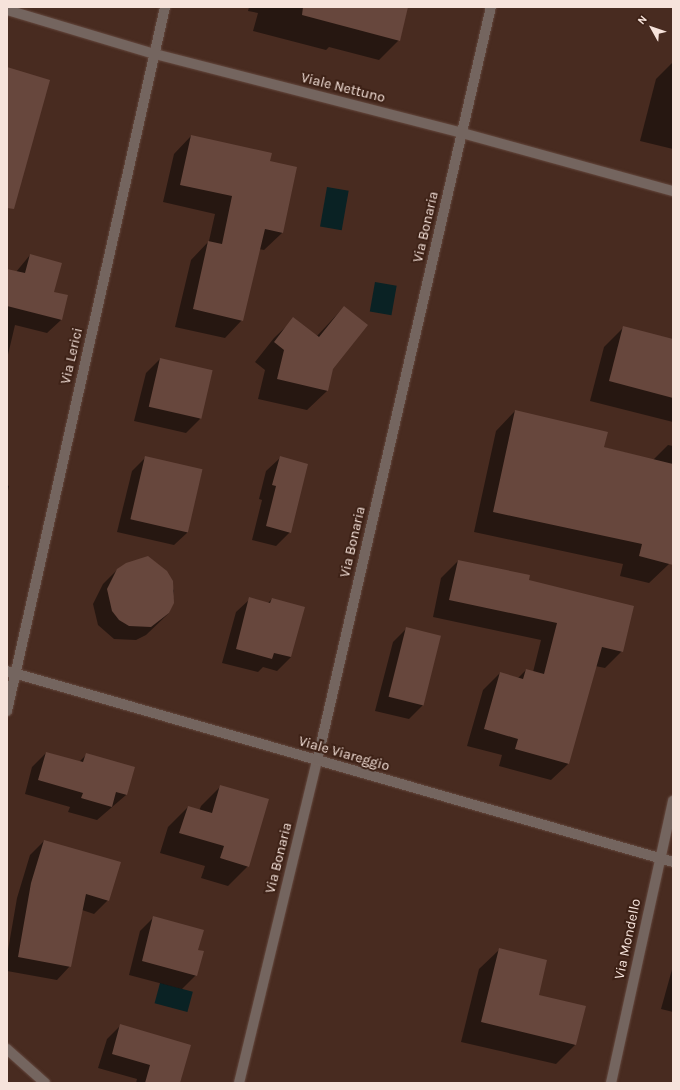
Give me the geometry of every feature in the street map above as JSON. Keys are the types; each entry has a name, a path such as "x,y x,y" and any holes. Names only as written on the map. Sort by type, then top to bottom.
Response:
{"street":[{"name":"Via Lerici","path":"7,711 11,672 165,7"},
{"name":"Via Bonaria","path":"239,1083 317,761 491,7"},
{"name":"Viale Nettuno","path":"7,10 155,54 462,133 673,191"},
{"name":"Viale Viareggio","path":"11,672 673,862"},
{"name":"Via Mondello","path":"611,1083 673,801"},
{"path":"7,1049 45,1083"}],"water":[{"path":"327,187 349,191 342,230 320,226"},
{"path":"375,282 397,286 391,315 370,312"},
{"path":"160,983 193,992 187,1012 155,1003"}],"building":[{"path":"303,7 408,7 400,41 302,15"},
{"path":"7,67 50,80 14,209 7,208"},
{"path":"191,135 272,153 270,161 297,167 283,233 265,229 243,321 193,309 208,241 222,244 232,196 180,185"},
{"path":"30,254 62,263 54,292 68,295 62,320 7,306 7,269 25,273"},
{"path":"344,306 368,325 333,369 328,391 277,379 284,350 274,342 293,317 319,337"},
{"path":"623,326 673,339 673,398 609,381"},
{"path":"160,358 213,370 201,419 149,407"},
{"path":"515,410 608,432 604,447 673,464 673,565 639,556 642,544 493,512"},
{"path":"145,456 202,469 188,533 130,519"},
{"path":"280,456 308,464 291,533 266,526 276,486 272,485"},
{"path":"148,556 167,571 173,581 174,603 169,613 151,627 129,626 119,620 112,611 107,589 117,569 126,563"},
{"path":"458,560 530,575 529,580 634,606 623,652 602,647 569,764 515,749 518,739 484,729 500,672 523,679 526,669 544,674 557,623 449,600"},
{"path":"249,597 270,603 272,598 305,607 291,657 274,653 272,659 236,649"},
{"path":"406,627 441,636 424,706 389,697"},
{"path":"46,752 83,762 86,753 135,767 127,795 116,792 112,807 81,798 83,793 38,780"},
{"path":"220,785 269,799 249,867 220,858 224,846 179,833 188,806 212,813"},
{"path":"44,840 121,862 109,901 86,894 71,967 18,957 31,883"},
{"path":"153,916 204,930 198,950 204,951 197,976 142,961"},
{"path":"499,948 547,960 539,995 586,1006 576,1045 481,1022"},
{"path":"120,1024 191,1045 180,1083 145,1083 150,1065 112,1054"}]}
